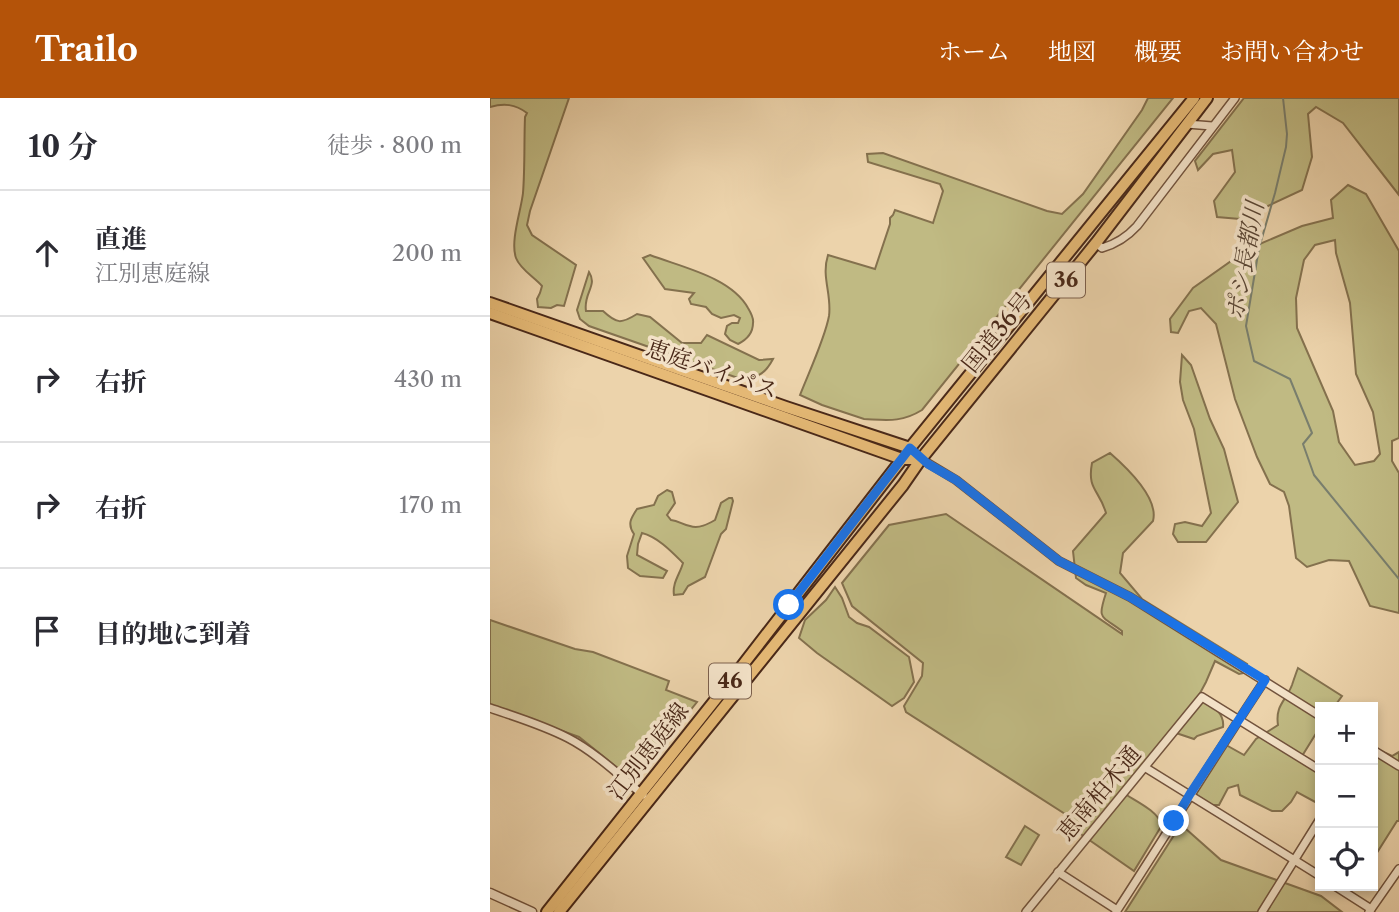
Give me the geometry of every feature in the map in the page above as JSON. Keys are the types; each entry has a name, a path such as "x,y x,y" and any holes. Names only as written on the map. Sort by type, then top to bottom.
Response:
{"main road":[{"name":"国道36号","path":"910,448 1194,98"},
{"name":"国道36号","path":"921,459 1096,243 1207,98"},
{"name":"恵庭バイパス","path":"492,312 910,448"},
{"name":"恵庭バイパス","path":"492,312 902,459 921,459"},
{"name":"江別恵庭線","path":"559,912 735,675 910,448"},
{"name":"江別恵庭線","path":"547,912 646,797 903,485 921,459"}],"street":[{"path":"1096,243 1102,248 1112,245 1137,226 1235,98"},
{"path":"1186,124 1212,126"},
{"path":"910,448 921,459 956,480 1059,561 1130,597 1315,713"},
{"path":"1058,872 1117,911 1265,680"},
{"name":"恵南柏木通","path":"1029,911 1202,698 1238,720"},
{"path":"490,708 570,739 646,797"},
{"path":"1238,720 1315,768"},
{"path":"1378,753 1399,766"},
{"path":"1146,768 1315,873"},
{"path":"1262,912 1315,827"},
{"path":"1342,891 1370,911 1399,869"},
{"path":"490,893 531,912"}],"shaded area":[{"path":"490,98 569,98 527,225 532,235 576,265 564,306 538,307 537,299 542,286 521,266 514,251 523,193 527,113 509,105 490,107"},
{"path":"1148,98 1173,98 922,410 900,419 864,419 800,395 829,316 826,271 828,255 875,269 890,218 895,210 933,223 943,191 940,184 868,162 867,154 883,153 1062,214 1083,194"},
{"path":"1244,98 1399,98 1399,195 1343,123 1316,107 1308,114 1312,157 1302,190 1240,219 1217,217 1214,201 1235,172 1232,150 1213,154 1198,170 1195,161"},
{"path":"1348,185 1366,194 1399,251 1399,438 1392,441 1392,461 1399,473 1399,613 1370,606 1349,561 1329,560 1307,567 1296,558 1289,506 1284,492 1270,484 1257,457 1235,399 1216,324 1201,308 1189,311 1178,333 1171,332 1170,319 1193,288 1248,249 1302,226 1333,218 1331,200","holes":["1335,240 1350,303 1356,374 1373,412 1380,454 1374,461 1355,465 1339,442 1333,411 1297,328 1296,298 1304,260 1315,245"]},
{"path":"650,255 704,274 730,288 740,297 752,316 753,327 748,336 738,344 730,340 725,334 727,326 738,323 740,318 734,315 721,318 706,307 691,304 689,299 694,293 665,289 643,258"},
{"path":"589,272 592,281 586,299 586,311 603,311 619,321 637,314 650,317 682,343 701,343 707,335 759,360 773,359 766,370 758,375 735,377 589,326 580,319 577,310"},
{"path":"1182,355 1191,365 1224,449 1238,502 1206,542 1178,542 1173,534 1175,524 1185,522 1202,526 1211,513 1194,429 1183,400 1180,382"},
{"path":"1110,453 1140,484 1154,512 1153,521 1123,553 1120,573 1142,599 1247,664 1244,673 1239,674 1215,661 1199,695 1222,717 1223,727 1194,739 1170,731 1122,792 1151,810 1162,825 1134,871 1072,828 1076,821 906,712 904,706 922,676 923,663 852,606 842,583 889,525 946,514 1122,634 1122,631 1103,616 1106,593 1076,578 1073,551 1106,513 1092,484 1091,472 1092,463"},
{"path":"667,490 672,492 675,503 667,515 671,520 693,527 715,520 721,503 729,498 733,501 726,529 721,534 705,577 688,586 683,594 674,595 675,583 683,563 664,545 642,533 637,555 667,571 663,578 640,576 628,568 627,556 634,534 630,524 635,512 637,509 654,505 658,496"},
{"path":"835,587 849,617 869,627 909,657 914,682 904,698 892,706 799,638 805,620"},
{"path":"490,620 575,649 593,652 669,681 666,690 697,702 634,781 579,737 490,705"},
{"path":"1298,668 1342,696 1338,702 1315,702 1315,735 1299,761 1315,771 1315,802 1297,792 1282,811 1272,811 1240,795 1238,785 1228,788 1219,805 1212,805 1195,794 1226,745 1244,755 1256,739 1278,725 1280,708"},
{"path":"1378,749 1392,756 1399,752 1397,821 1378,851"},
{"path":"1025,826 1039,835 1021,865 1006,857"},
{"path":"1178,829 1186,829 1221,860 1321,896 1342,912 1125,912"}],"waterway":[{"name":"ポシ長都川","path":"1283,98 1286,147 1259,248 1246,326 1254,361 1290,379 1312,433 1303,444 1314,475 1399,579"}],"route":[{"path":"789,605 910,448 935,469 956,480 1059,561 1130,597 1265,680 1174,821"}]}
